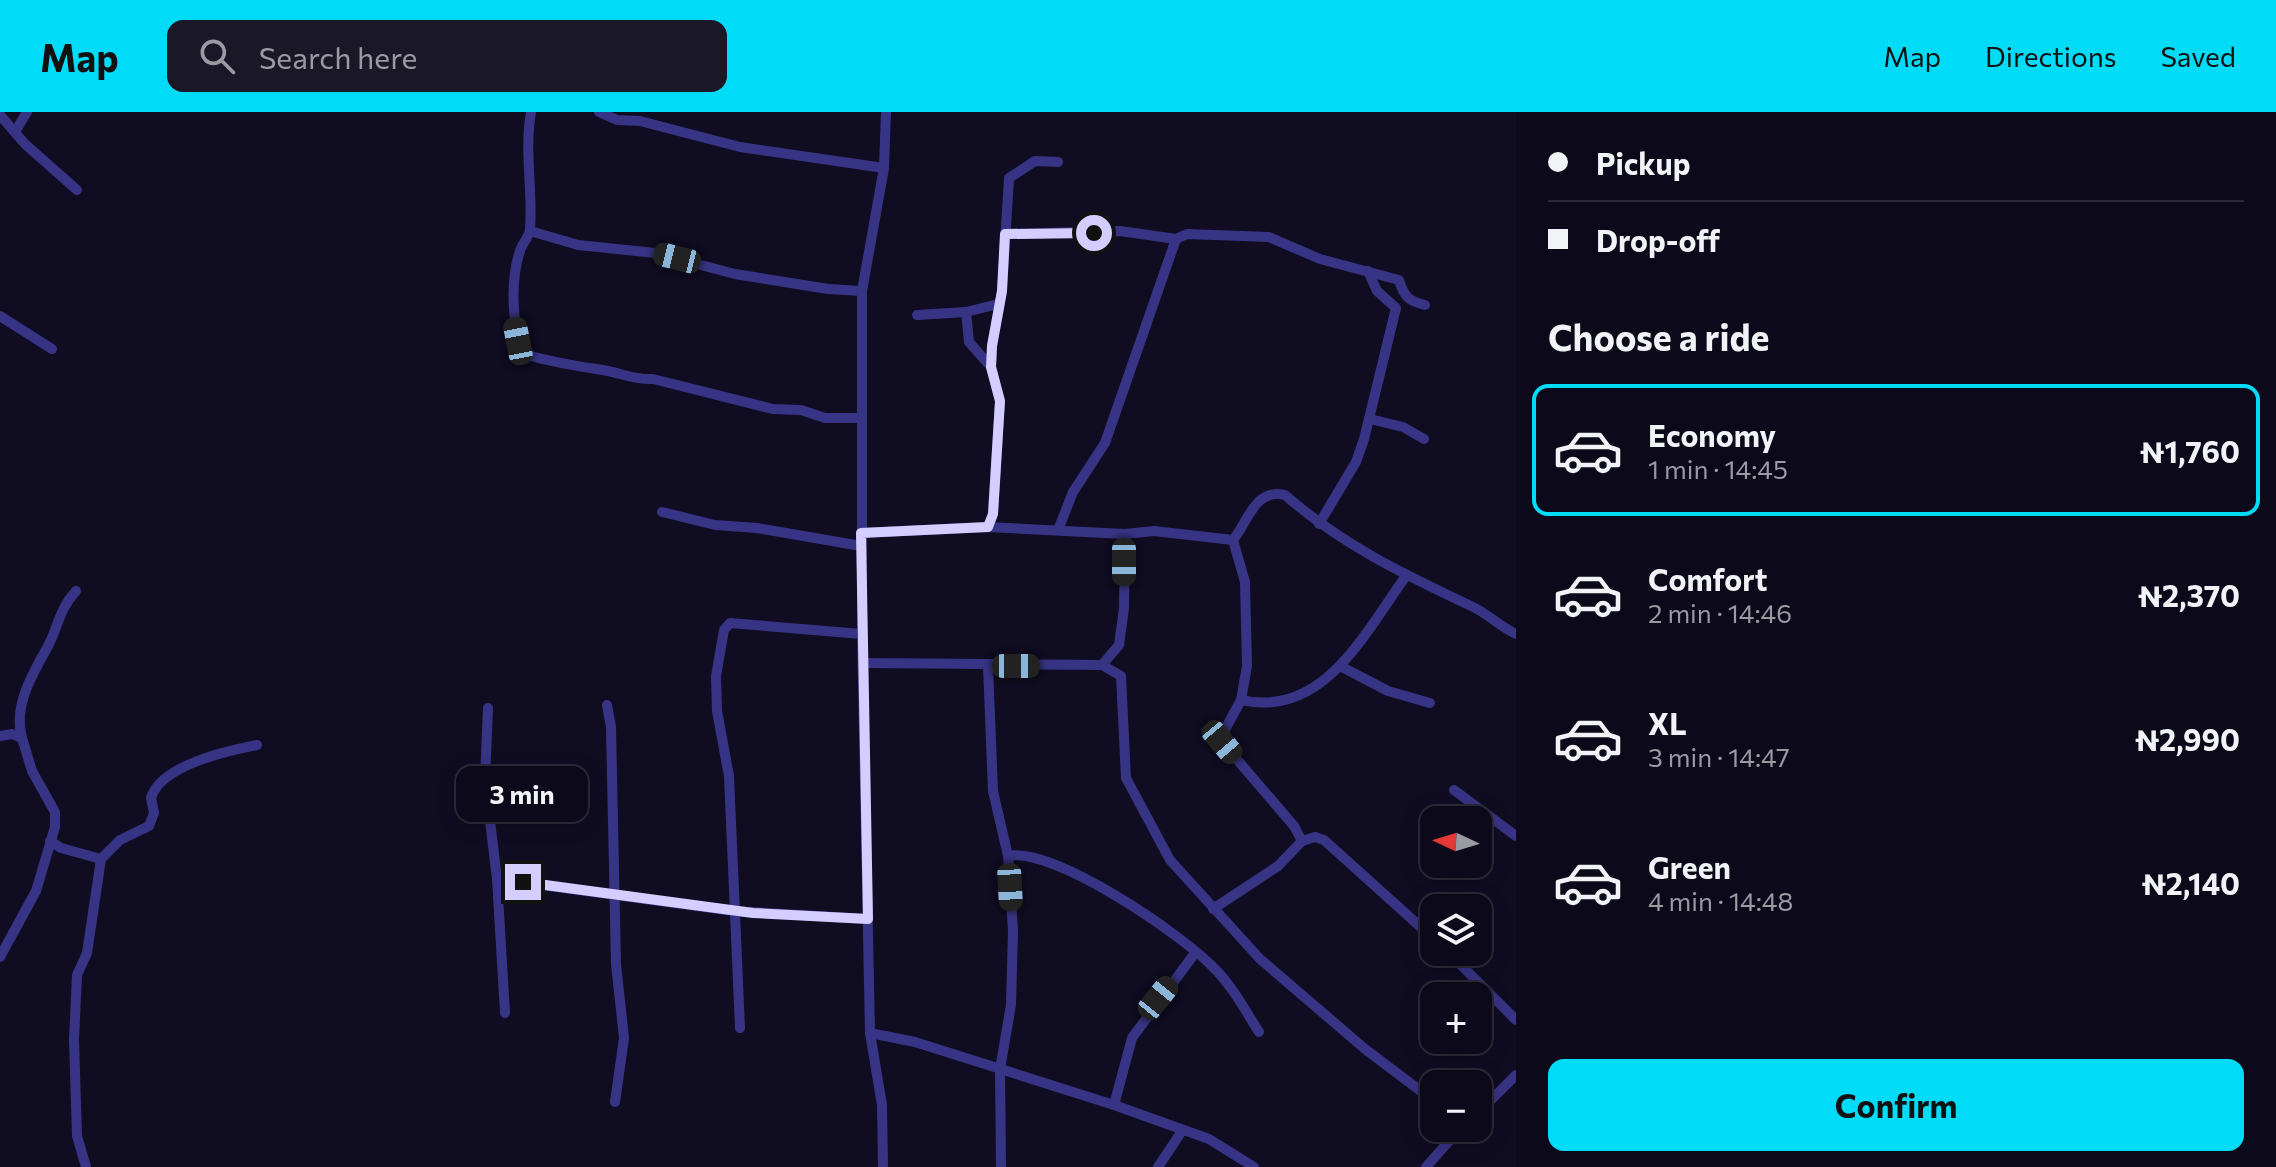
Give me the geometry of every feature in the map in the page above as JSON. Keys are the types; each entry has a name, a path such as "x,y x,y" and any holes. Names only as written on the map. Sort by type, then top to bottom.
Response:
{"street":[{"path":"15,132 27,112"},
{"path":"531,112 526,154 531,187 530,231 520,251 514,294 514,322 523,354 581,370 605,370 633,380 653,379 773,409 801,410 825,418 862,418"},
{"path":"599,112 617,120 640,121 740,147 884,168"},
{"path":"883,1167 882,1105 870,1033 861,533 862,291 884,168 886,112"},
{"path":"0,115 77,190"},
{"path":"988,527 993,514 1000,401 991,367 1009,178 1035,161 1058,162"},
{"path":"530,231 578,245 655,253 735,274 862,291"},
{"path":"1005,234 1120,231 1176,239 1187,234 1269,237 1320,259 1399,280 1403,294 1411,301 1425,305"},
{"path":"1058,530 1073,492 1105,443 1176,239"},
{"path":"1319,524 1356,462 1370,419 1396,308 1377,291 1368,271"},
{"path":"917,315 966,312 998,304"},
{"path":"966,312 969,342 991,367"},
{"path":"0,316 52,349"},
{"path":"1370,419 1403,427 1424,439"},
{"path":"1302,841 1294,826 1222,742 1222,735 1241,700 1247,666 1245,582 1233,540 1260,497 1273,492 1285,495 1319,524 1406,576 1468,604 1516,634"},
{"path":"662,512 715,525 771,530 861,546"},
{"path":"861,533 988,527 1125,534 1154,531 1233,540"},
{"path":"1102,665 1119,645 1124,608 1125,534"},
{"path":"1241,700 1262,705 1307,693 1340,666 1406,576"},
{"path":"0,736 19,714 38,659 47,648 63,605 76,591"},
{"path":"740,1028 729,776 717,711 716,676 724,630 730,623 862,634"},
{"path":"863,663 1102,665 1121,676 1126,778 1170,860 1260,959 1365,1049 1420,1090"},
{"path":"988,666 993,791 1008,856 1011,1005 1000,1069 1001,1167"},
{"path":"1340,666 1388,691 1430,703"},
{"path":"607,705 611,727 617,894 616,964 624,1038 615,1102"},
{"path":"488,708 485,779 497,879 505,1013"},
{"path":"0,957 36,891 55,812 32,771 22,738 19,714"},
{"path":"0,736 12,734 22,738"},
{"path":"86,1167 77,1136 74,1040 77,975 87,953 101,859 120,840 149,826 154,813 151,798 159,783 196,762 257,745"},
{"path":"1454,790 1516,836"},
{"path":"1213,909 1278,866 1302,841 1315,837 1324,840 1420,926"},
{"path":"50,841 61,848 101,859"},
{"path":"1008,856 1023,853 1100,885 1195,953 1226,982 1259,1032"},
{"path":"497,879 734,911 868,919"},
{"path":"1114,1105 1132,1038 1195,953"},
{"path":"1462,966 1516,1020"},
{"path":"870,1033 915,1042 1114,1105 1209,1139 1254,1167"},
{"path":"1492,1099 1516,1075"},
{"path":"1158,1167 1182,1131"},
{"path":"1426,1167 1449,1142"}],"route":[{"path":"523,882 694,902 734,911 826,919 868,919 861,533 988,527 993,514 1000,401 998,383 991,367 992,346 1002,291 1005,234 1032,231 1094,233"}]}
